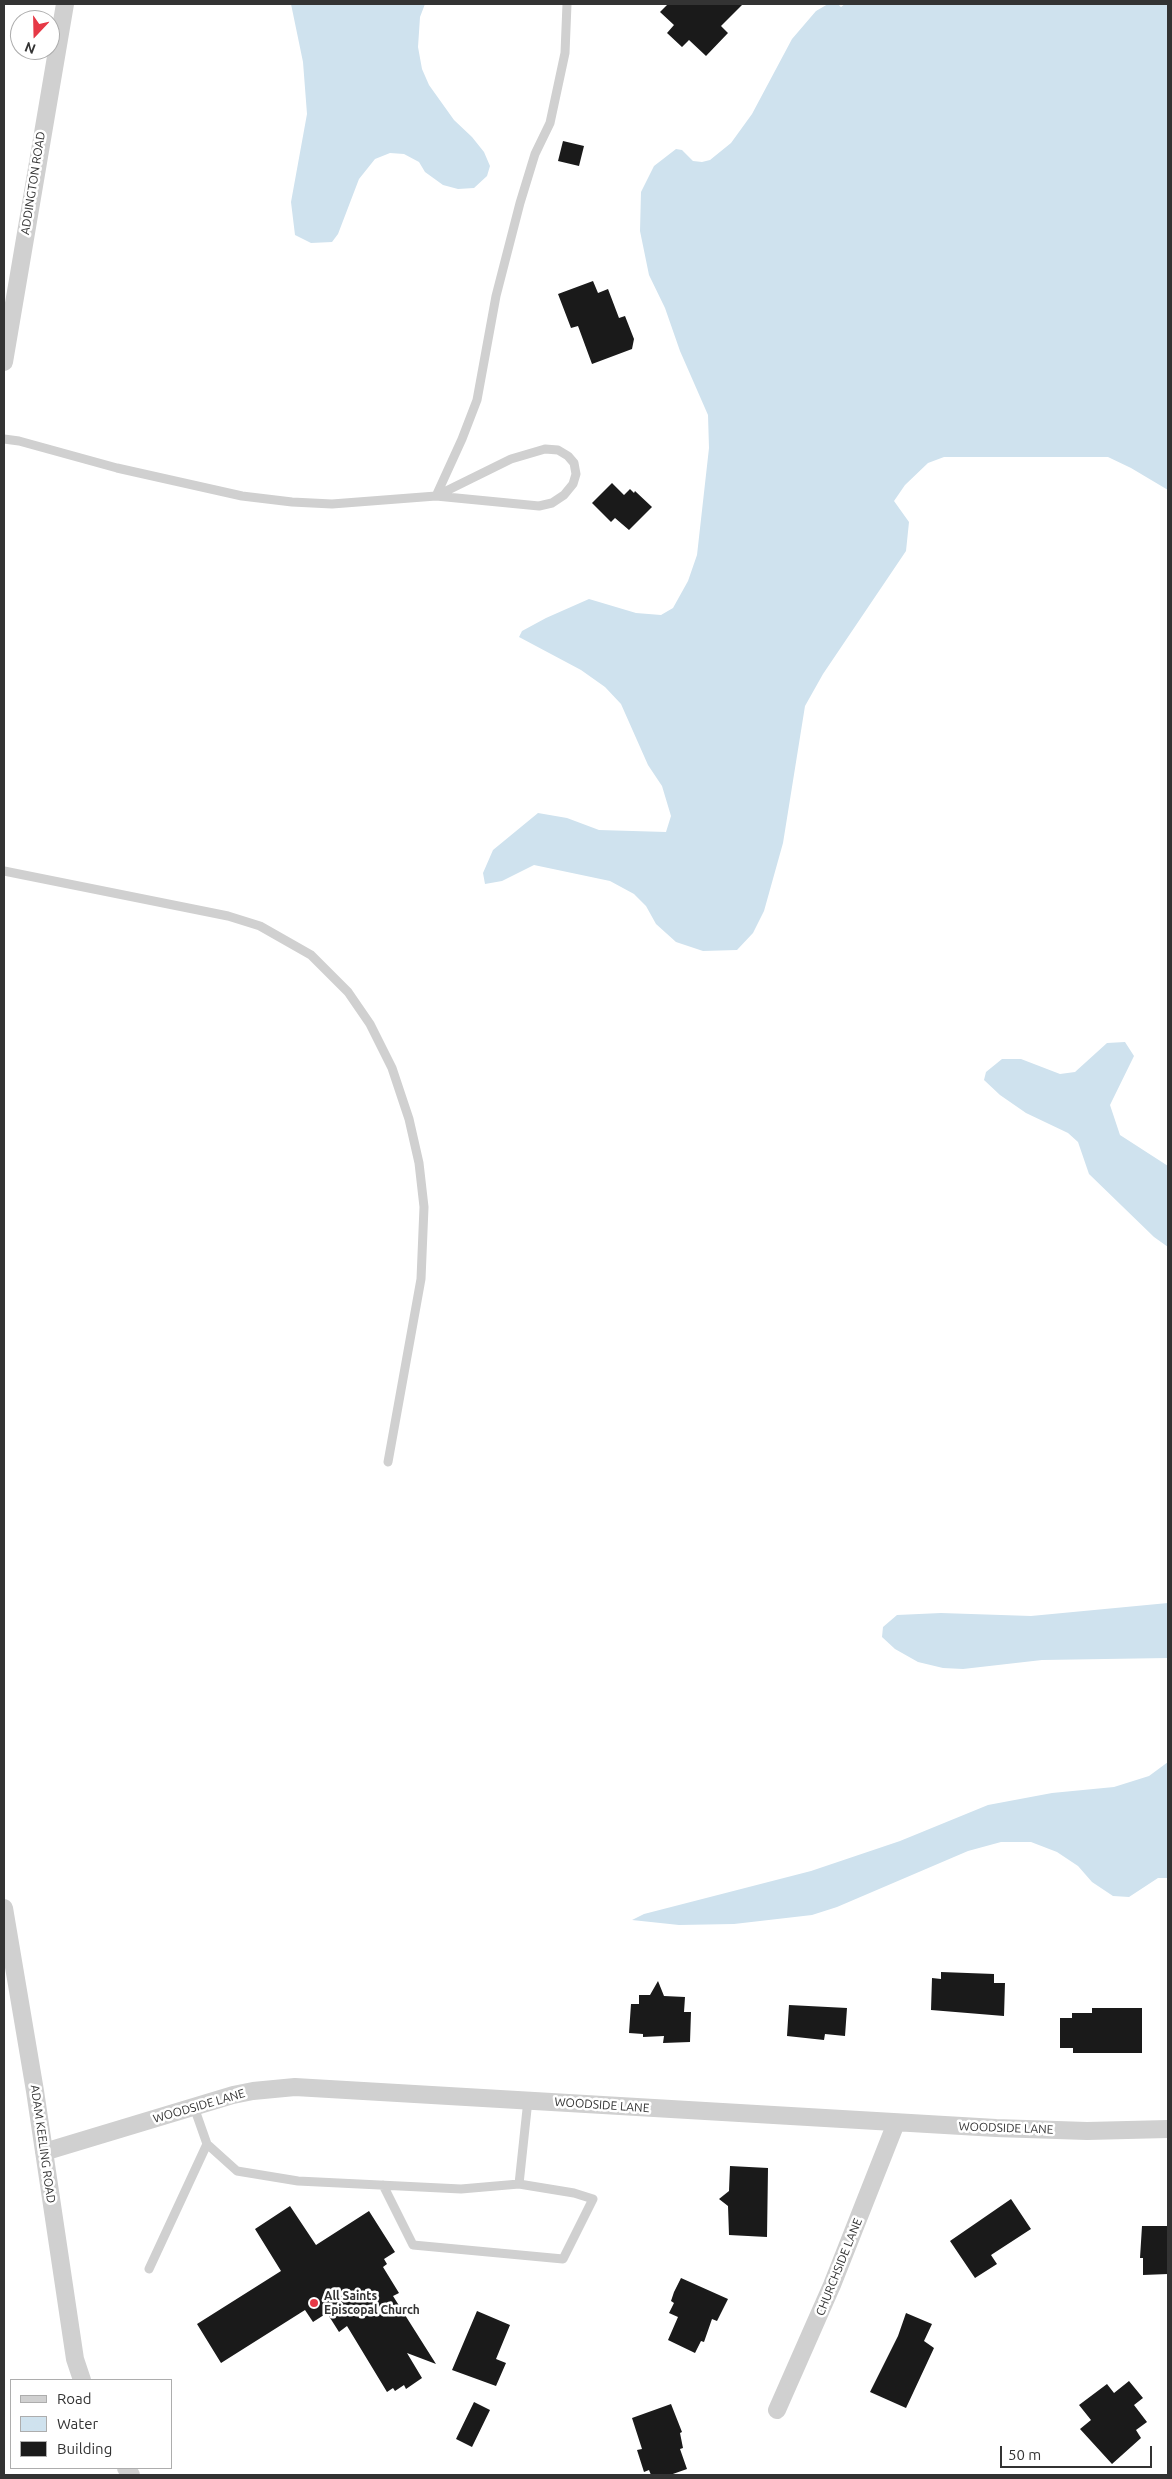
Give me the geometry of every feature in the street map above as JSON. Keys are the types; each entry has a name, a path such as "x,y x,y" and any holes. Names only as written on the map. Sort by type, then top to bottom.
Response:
{"street":[{"name":"ADDINGTON ROAD","path":"4,362 65,4"},
{"name":"ADAM KEELING ROAD","path":"4,1908 44,2152 75,2359 82,2379"},
{"name":"WOODSIDE LANE","path":"44,2152 254,2091 295,2087 896,2123 1087,2131 1168,2129"},
{"name":"CHURCHSIDE LANE","path":"777,2410 832,2285 896,2123"}],"lane":[{"path":"436,496 462,439 477,400 496,296 520,203 535,154 550,123 565,53 568,4"},
{"path":"4,439 19,441 117,468 242,496 292,502 332,504 436,496 538,506 552,503 564,495 573,484 576,474 574,463 568,456 558,450 545,449 511,459 436,496"},
{"path":"4,871 228,916 260,926 289,940 311,955 348,992 370,1024 392,1068 409,1119 419,1163 424,1207 421,1279 388,1462"},
{"path":"519,2184 528,2100"},
{"path":"194,2107 207,2144 237,2171 298,2181 383,2185 462,2189 519,2184 574,2193 593,2199 563,2259 413,2245 383,2185"},
{"path":"149,2269 207,2144"}],"water":[{"path":"291,4 425,4 420,17 418,47 422,69 429,85 454,120 472,137 484,152 490,166 487,176 474,188 458,189 443,185 425,172 419,162 404,154 390,153 375,159 359,179 338,234 332,242 311,243 295,235 291,202 307,114 303,62"},
{"path":"828,4 838,4 841,7 845,4 1168,4 1168,490 1108,457 944,457 928,463 905,485 894,501 909,522 906,551 823,674 805,706 783,843 764,911 753,933 737,950 703,951 676,942 656,924 646,906 634,894 610,881 534,865 502,881 485,884 483,873 493,850 538,813 567,818 599,830 666,832 671,816 662,786 648,765 621,704 605,687 581,670 519,637 522,631 589,599 636,613 661,615 673,608 688,581 697,555 709,448 708,415 680,351 665,308 649,275 640,231 641,192 654,166 676,149 682,150 693,161 702,162 710,160 731,143 752,114 792,39 816,11"},
{"path":"1125,1042 1134,1056 1110,1105 1120,1135 1168,1166 1168,1247 1154,1237 1089,1174 1078,1142 1068,1133 1026,1113 1000,1095 984,1080 986,1072 1002,1059 1021,1059 1060,1074 1075,1072 1107,1043"},
{"path":"1168,1603 1168,1658 1042,1660 963,1669 943,1668 918,1662 895,1649 882,1637 883,1627 897,1615 941,1613 1031,1616"},
{"path":"1168,1762 1168,1878 1158,1878 1129,1897 1113,1896 1092,1882 1078,1866 1057,1852 1031,1842 1001,1842 968,1851 837,1907 812,1915 734,1924 679,1925 632,1920 644,1914 811,1871 900,1841 988,1805 1052,1793 1114,1787 1149,1776"}],"building":[{"path":"668,4 743,4 721,26 728,33 706,56 689,40 682,47 667,33 674,25 660,12"},
{"path":"563,141 584,146 579,166 558,161"},
{"path":"593,281 598,293 608,289 619,318 625,316 634,339 632,349 592,364 578,326 571,328 558,294"},
{"path":"612,483 624,495 630,489 634,493 635,491 652,507 629,530 615,518 611,522 592,503"},
{"path":"941,1972 994,1974 994,1983 1005,1983 1004,2016 931,2010 932,1978 941,1979"},
{"path":"658,1981 664,1996 685,1997 684,2012 691,2012 690,2042 663,2043 664,2036 643,2037 643,2034 629,2033 631,2004 639,2004 639,1995 650,1995"},
{"path":"789,2005 847,2008 845,2036 825,2034 824,2040 787,2036"},
{"path":"1092,2008 1142,2008 1142,2053 1073,2053 1073,2048 1060,2048 1060,2018 1072,2018 1072,2013 1092,2013"},
{"path":"730,2166 768,2168 767,2237 729,2235 728,2206 719,2199 729,2191"},
{"path":"1011,2199 1031,2229 991,2255 997,2264 975,2278 950,2241"},
{"name":"All Saints Episcopal Church","path":"290,2206 316,2245 369,2211 395,2252 384,2259 387,2264 383,2267 399,2293 393,2296 436,2364 407,2353 422,2378 406,2389 404,2385 395,2391 393,2388 387,2392 347,2326 339,2332 327,2313 313,2322 305,2310 221,2363 197,2324 281,2271 255,2229"},
{"path":"1142,2226 1168,2226 1168,2274 1143,2275 1143,2258 1140,2258"},
{"path":"681,2278 728,2299 717,2321 712,2319 704,2342 701,2341 695,2353 668,2340 678,2317 669,2313 674,2303 671,2301"},
{"path":"477,2311 510,2325 496,2359 506,2363 496,2386 452,2370"},
{"path":"906,2313 932,2324 924,2341 934,2348 906,2408 870,2392 898,2336"},
{"path":"1129,2381 1143,2398 1134,2405 1147,2422 1136,2430 1141,2438 1112,2464 1080,2429 1091,2420 1079,2405 1107,2384 1114,2393"},
{"path":"474,2402 490,2410 472,2447 456,2439"},
{"path":"671,2404 682,2432 680,2433 683,2448 680,2449 687,2469 670,2475 651,2475 649,2470 644,2472 637,2450 642,2449 632,2418"}],"place":[{"name":"All Saints Episcopal Church","path":"314,2303"}]}
